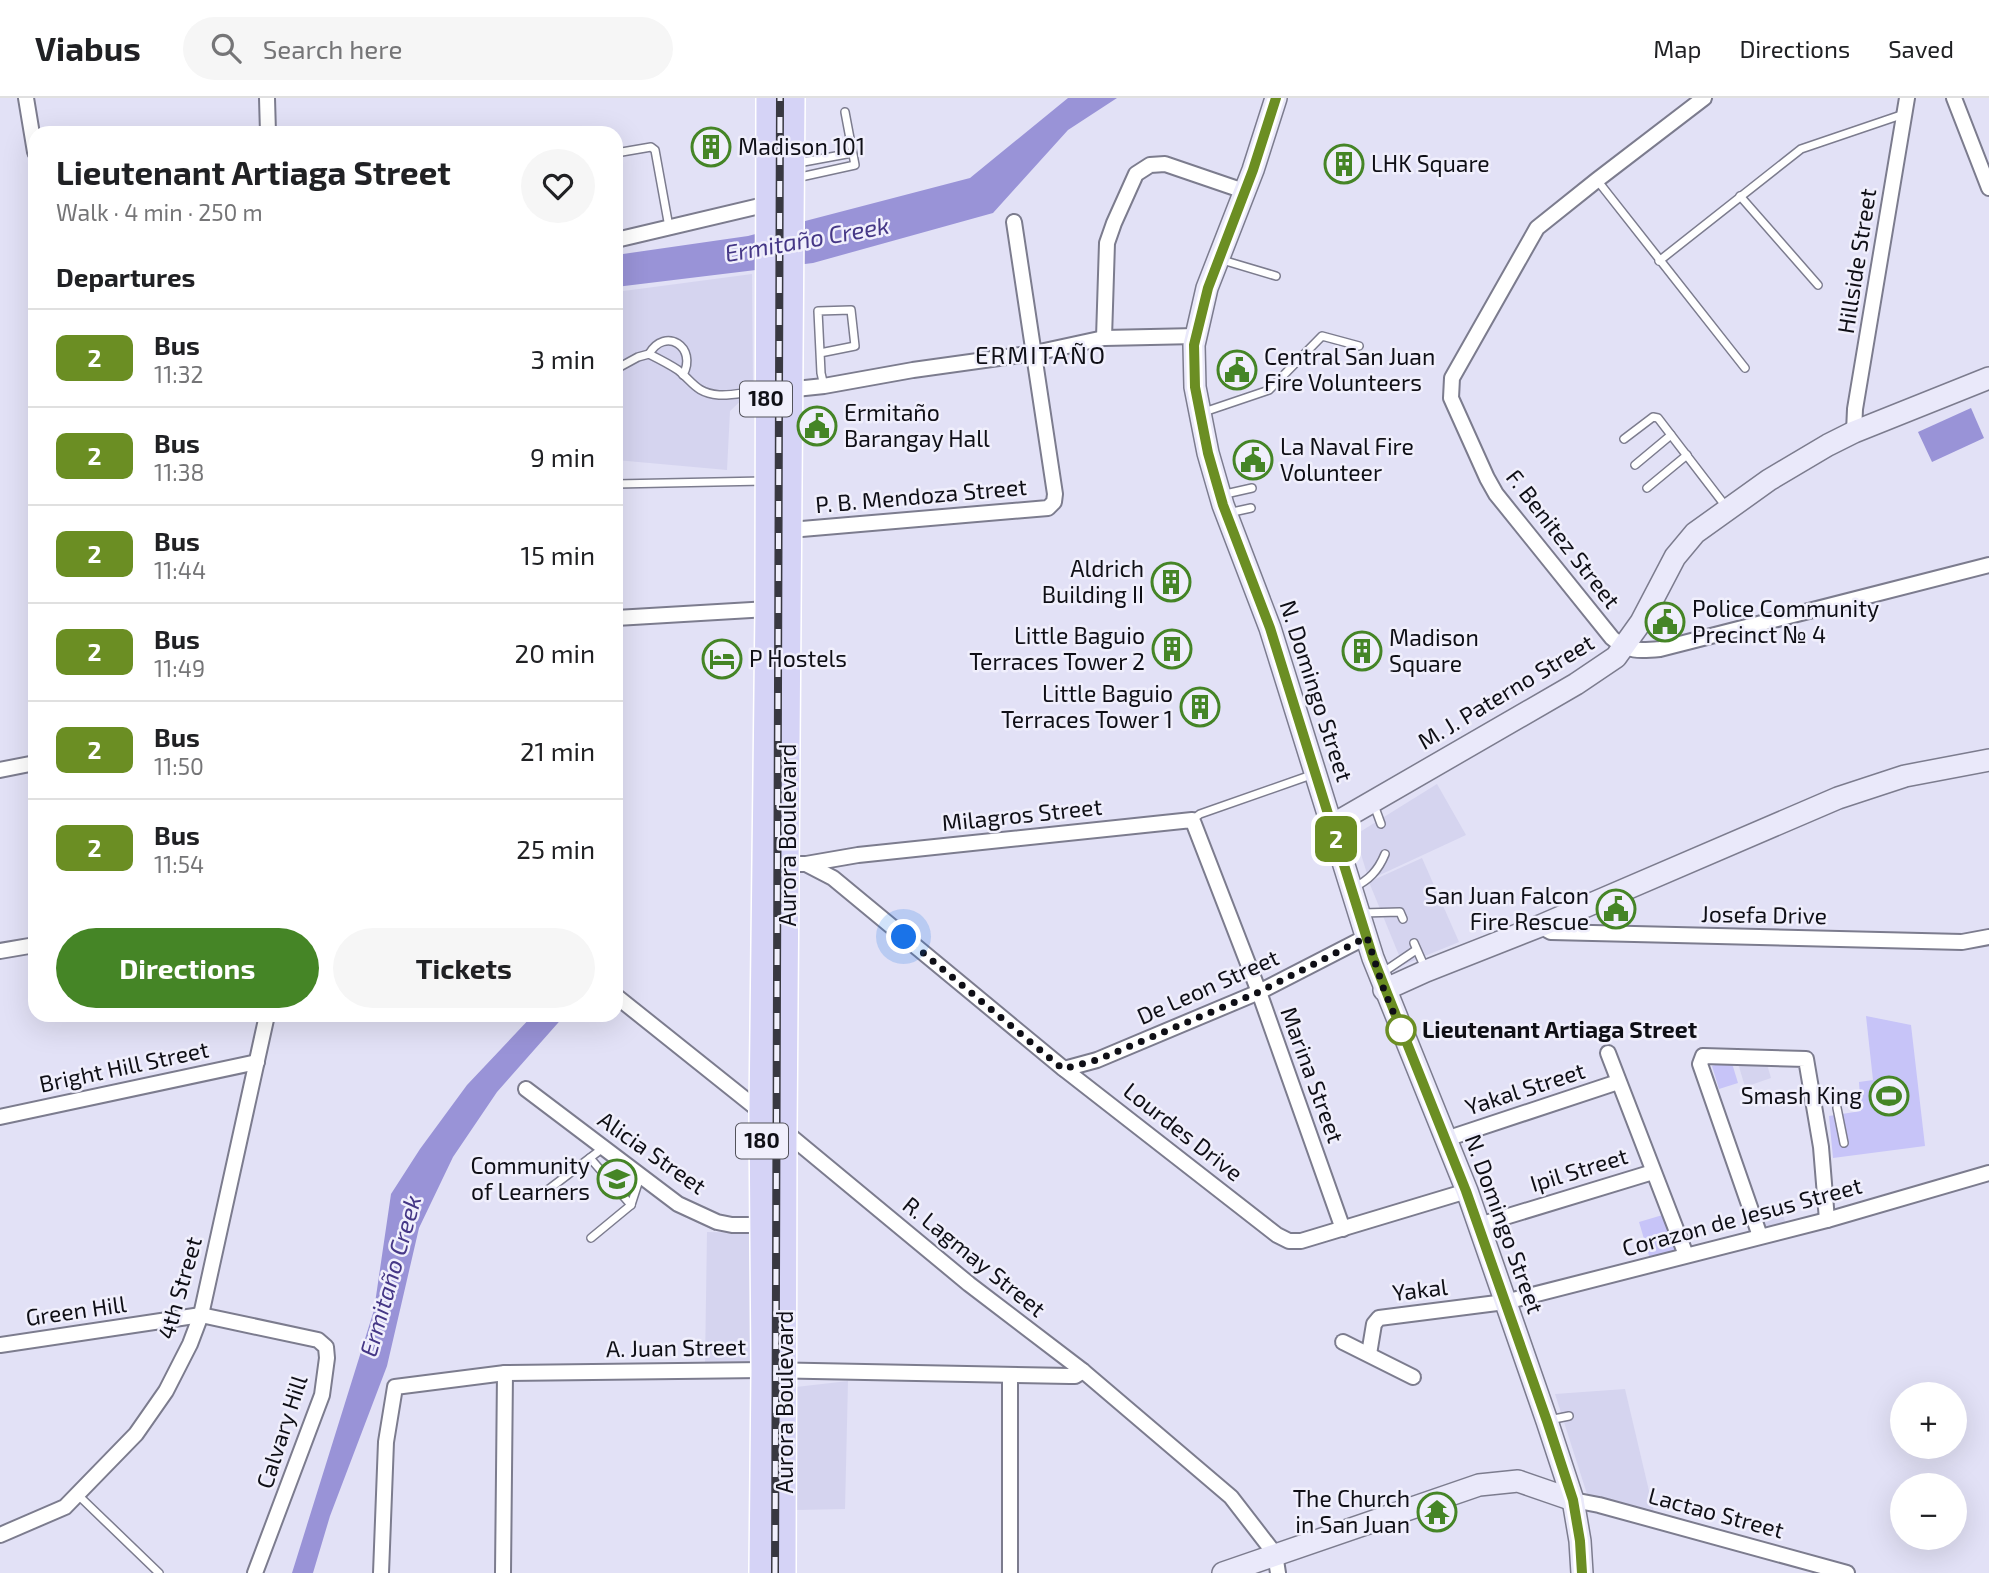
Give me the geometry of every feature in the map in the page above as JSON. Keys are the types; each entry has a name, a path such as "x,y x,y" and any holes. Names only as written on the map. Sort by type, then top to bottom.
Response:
{"main road":[{"name":"Aurora Boulevard","path":"768,98 767,609 761,1112 763,1225 759,1273 774,1370 784,1573"},
{"name":"Aurora Boulevard","path":"761,1573 774,1370 797,864 789,708 793,98"},
{"name":"N. Domingo Street","path":"1276,98 1208,288 1194,345 1194,368 1208,453 1270,628 1358,914 1382,982 1479,1225 1547,1421 1573,1500 1583,1573"},
{"name":"M. J. Paterno Street","path":"1332,825 1576,684 1616,657 1642,622 1675,557 1695,533 1728,508 1781,473 1854,432 1989,378"},
{"path":"765,709 789,708"},
{"path":"1382,982 1426,971 1540,926 1838,798 1905,776 1989,760"},
{"path":"1223,1573 1277,1564 1479,1485 1518,1481 1573,1500"}],"street":[{"path":"267,98 268,126"},
{"name":"F. Benitez Street","path":"1624,648 1612,638 1496,494 1451,398 1452,378 1537,228 1704,98"},
{"name":"Hillside Street","path":"1854,432 1855,408 1907,98"},
{"path":"1954,98 1989,188"},
{"path":"31,105 33,126"},
{"path":"1104,338 1107,243 1136,174 1150,165 1165,164 1244,191"},
{"path":"623,238 669,227 768,214"},
{"path":"1014,222 1035,353"},
{"path":"766,390 824,386 1035,353 1104,338 1196,335"},
{"name":"P. B. Mendoza Street","path":"790,530 1048,508 1054,502 1055,494 1035,353"},
{"path":"1624,648 1660,649 1989,565"},
{"path":"623,618 767,609"},
{"path":"0,770 28,765"},
{"name":"Milagros Street","path":"797,864 858,855 1192,820"},
{"name":"Marina Street","path":"1192,820 1259,992 1343,1229"},
{"path":"833,878 848,861 858,855"},
{"name":"Lourdes Drive","path":"764,864 797,864 833,878 1063,1069 1277,1235 1289,1241 1301,1241 1466,1191"},
{"name":"Josefa Drive","path":"1540,926 1551,932 1784,938 1962,942 1989,937"},
{"name":"De Leon Street","path":"1063,1069 1097,1060 1259,992 1367,937"},
{"path":"0,951 28,946"},
{"name":"R. Lagmay Street","path":"623,1002 785,1131 969,1284 1083,1371 1231,1497 1277,1564"},
{"name":"4th Street","path":"0,1535 65,1507 78,1495 136,1434 191,1344 201,1315 266,1022"},
{"path":"1608,1053 1686,1255"},
{"path":"1760,1236 1700,1064 1703,1056 1806,1059 1821,1147 1827,1220"},
{"name":"Bright Hill Street","path":"0,1117 257,1062"},
{"name":"Yakal Street","path":"1446,1139 1618,1082"},
{"name":"Alicia Street","path":"526,1089 678,1204 717,1222 763,1225"},
{"name":"Ipil Street","path":"1479,1225 1653,1171"},
{"name":"Corazon de Jesus Street","path":"1505,1302 1827,1220 1989,1172"},
{"name":"Yakal","path":"1369,1354 1374,1324 1379,1318 1505,1302"},
{"name":"Green Hill","path":"0,1345 201,1315"},
{"name":"Calvary Hill","path":"201,1315 318,1340 326,1347 323,1395 255,1573"},
{"path":"1343,1342 1413,1377"},
{"name":"A. Juan Street","path":"381,1573 387,1435 395,1387 505,1373 737,1364 774,1370 1010,1376 1075,1376 1083,1371"},
{"path":"503,1573 505,1373"},
{"path":"1010,1376 1010,1573"},
{"name":"Lactao Street","path":"1573,1500 1599,1504 1847,1573"}],"lane":[{"path":"793,171 854,166 845,112"},
{"path":"1659,261 1801,149 1905,114"},
{"path":"623,152 651,147 655,150 669,227"},
{"path":"793,171 807,163 852,153"},
{"path":"1597,180 1745,368"},
{"path":"1740,196 1818,285"},
{"path":"1219,258 1276,276"},
{"path":"820,353 855,345 851,310 818,311 820,353 824,386"},
{"path":"1200,414 1269,390 1322,336 1359,346"},
{"path":"623,365 638,356 649,354 663,341 675,342 685,350 687,356 687,369 683,375"},
{"path":"649,354 683,375 692,385 716,395 766,390"},
{"path":"1624,439 1653,417 1658,418 1728,508"},
{"path":"1635,465 1671,435"},
{"path":"1647,488 1687,456"},
{"path":"623,484 766,481"},
{"path":"1224,504 1252,488"},
{"path":"1224,504 1251,508"},
{"path":"1192,820 1200,814 1315,774"},
{"path":"1373,801 1381,824"},
{"path":"1351,889 1366,882 1379,868 1385,854"},
{"path":"1358,914 1400,912 1403,919"},
{"path":"1382,982 1415,947 1426,971"},
{"path":"1837,1108 1844,1143"},
{"path":"549,1189 603,1148"},
{"path":"590,1158 631,1205"},
{"path":"591,1238 631,1205 640,1177"},
{"path":"1547,1421 1569,1416"},
{"path":"78,1495 159,1573"}],"shaded area":[{"path":"752,274 753,389 730,411 727,470 623,461 623,291"},
{"path":"1437,784 1466,835 1369,880 1355,835"},
{"path":"1422,858 1459,942 1403,965 1369,882"},
{"name":"Smash King","path":"1866,1016 1911,1025 1925,1146 1833,1158 1829,1116 1861,1111 1859,1082 1873,1080"},
{"path":"1731,1060 1738,1083 1719,1089 1712,1066"},
{"path":"1766,1061 1771,1078 1745,1087 1738,1063"},
{"path":"1780,1206 1787,1227 1768,1234 1761,1213"},
{"path":"1666,1214 1677,1251 1650,1259 1639,1222"},
{"path":"707,1232 753,1233 751,1365 705,1365"},
{"path":"848,1381 845,1509 797,1510 796,1387"},
{"path":"1625,1389 1654,1512 1587,1494 1555,1394"}],"water":[{"name":"Ermitaño Creek","path":"1068,98 1117,98 1068,130 993,213 813,263 623,286 623,254 748,236 970,178"},
{"path":"1971,408 1984,438 1932,462 1918,432"},
{"name":"Ermitaño Creek","path":"526,1022 559,1022 497,1092 453,1157 419,1228 387,1366 330,1516 313,1573 292,1573 374,1310 391,1194 467,1085"}],"railway":[{"path":"775,1573 780,98"}],"bus line":[{"name":"2","path":"1276,98 1253,170 1208,288 1194,345 1195,387 1208,453 1223,505 1270,628 1384,990 1466,1191 1547,1421 1573,1500 1582,1573"}],"place":[{"name":"Madison 101","path":"711,147"},
{"name":"LHK Square","path":"1344,164"},
{"name":"Central San Juan Fire Volunteers","path":"1237,370"},
{"name":"Ermitaño Barangay Hall","path":"817,426"},
{"name":"La Naval Fire Volunteer","path":"1253,460"},
{"name":"Aldrich Building II","path":"1171,582"},
{"name":"Police Community Precinct № 4","path":"1665,622"},
{"name":"Little Baguio Terraces Tower 2","path":"1172,649"},
{"name":"Madison Square","path":"1362,651"},
{"name":"P Hostels","path":"722,659"},
{"name":"Little Baguio Terraces Tower 1","path":"1200,707"},
{"name":"San Juan Falcon Fire Rescue","path":"1616,909"},
{"name":"Lieutenant Artiaga Street","path":"1401,1030"},
{"name":"Smash King","path":"1889,1096"},
{"name":"Community of Learners","path":"617,1179"},
{"name":"The Church in San Juan","path":"1437,1512"}],"district":[{"name":"ERMITAÑO","path":"1041,356"}],"route":[{"path":"904,937 1063,1069 1097,1060 1259,992 1367,937 1384,990 1405,1040 1401,1030"}]}
